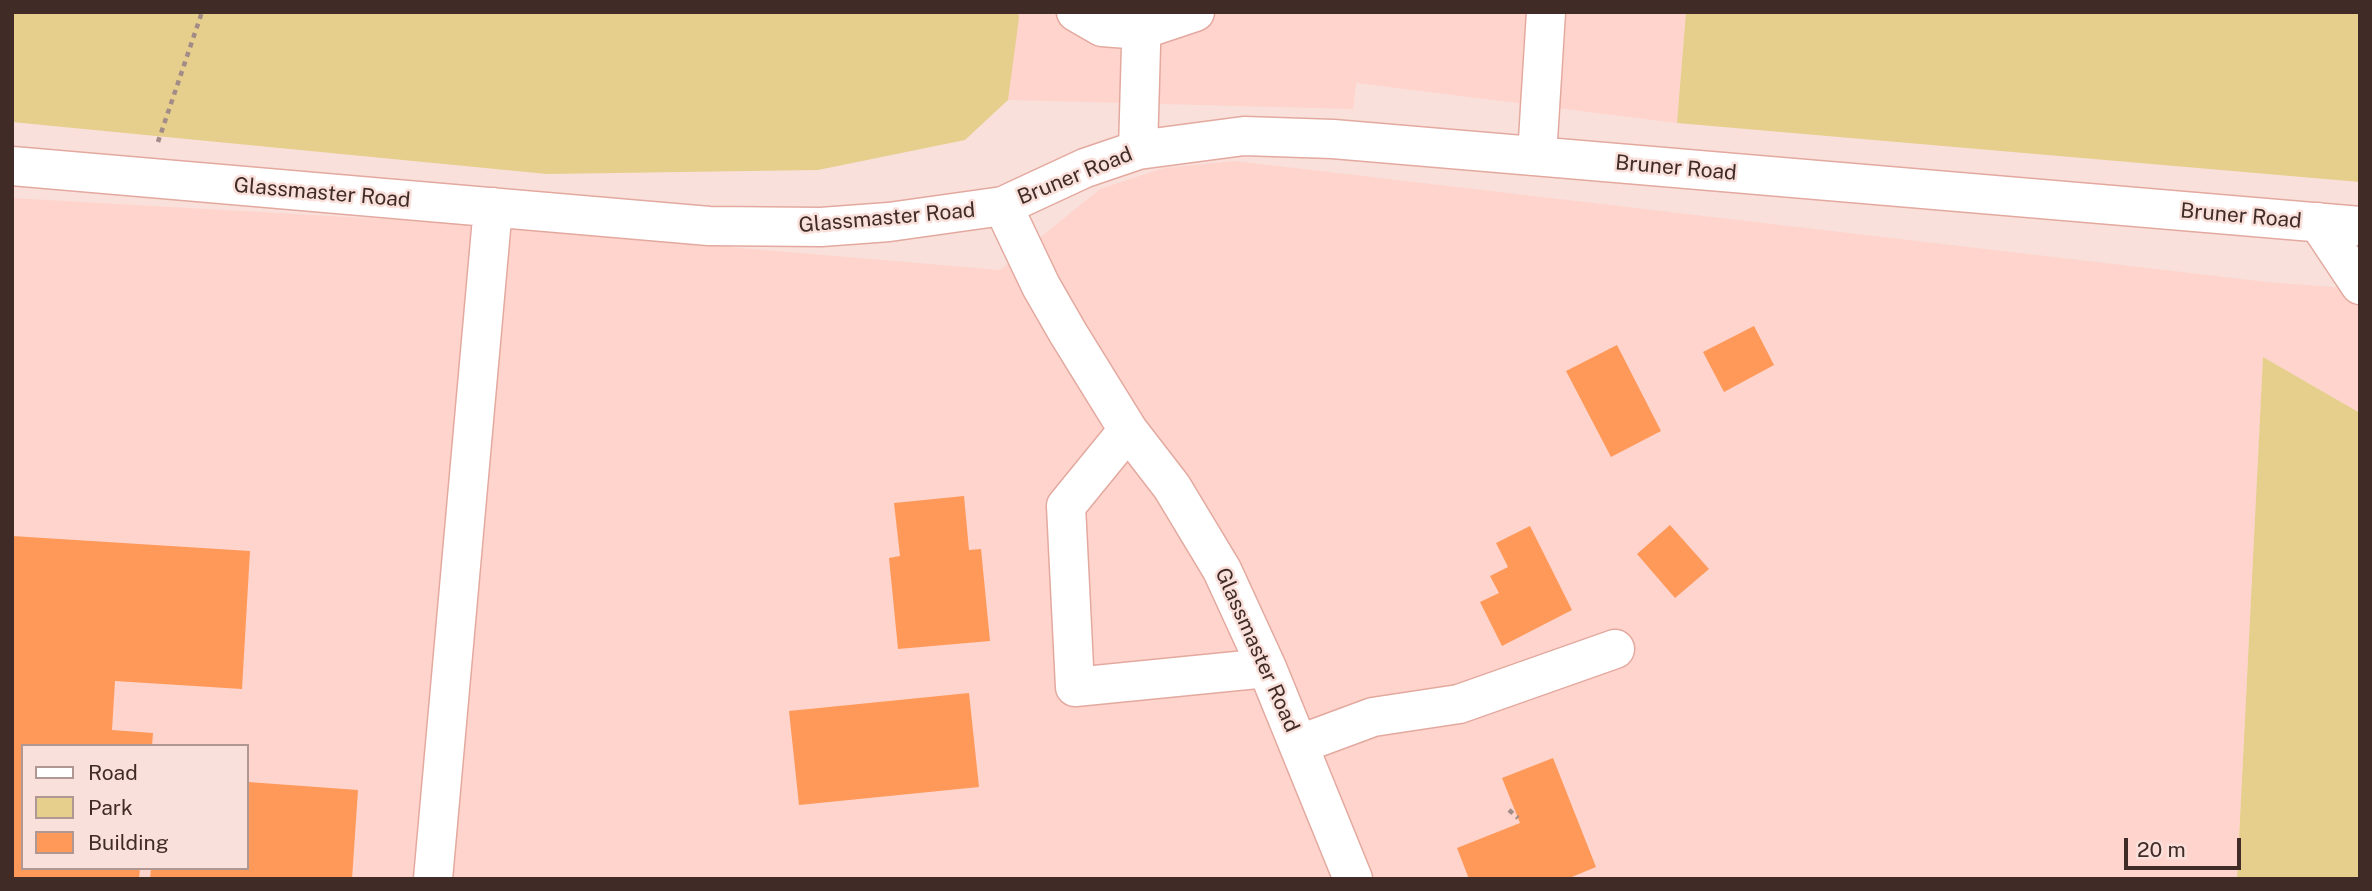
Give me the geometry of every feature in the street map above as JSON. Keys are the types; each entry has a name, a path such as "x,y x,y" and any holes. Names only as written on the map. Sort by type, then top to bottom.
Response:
{"street":[{"path":"1076,12 1102,27 1195,12"},
{"path":"1537,156 1546,12"},
{"path":"1138,149 1141,21"},
{"name":"Bruner Road","path":"1003,206 1085,168 1138,149 1244,136 1333,139 2360,226"},
{"name":"Glassmaster Road","path":"12,166 709,226 821,227 889,222 1003,206 1041,286 1128,430 1172,486 1222,570 1268,668 1353,879"},
{"path":"433,879 493,208"},
{"path":"2318,222 2360,285"},
{"path":"1128,430 1066,506 1075,687 1268,668"},
{"path":"1300,744 1373,717 1459,704 1615,649"}],"path":[{"path":"145,179 202,12"},
{"path":"1508,810 1518,818"}],"shaded area":[{"path":"1018,12 1686,12 1677,123 1357,83 1358,70 1353,109 1008,100"},
{"path":"1235,161 2267,282 2360,289 2360,413 2263,357 2237,879 12,879 12,198 436,222 1000,270 1100,189 1164,168"}],"green space":[{"path":"12,12 1018,12 1019,18 1008,100 965,140 818,170 547,174 12,122"},
{"path":"1686,12 2360,12 2360,182 1677,123"},
{"path":"2263,357 2360,413 2360,879 2237,879"}],"building":[{"path":"1754,326 1774,365 1724,392 1703,352"},
{"path":"1617,345 1661,431 1611,457 1566,371"},
{"path":"964,496 969,550 981,549 990,641 898,649 889,558 900,556 894,503"},
{"path":"1670,525 1709,569 1675,598 1637,554"},
{"path":"1530,526 1572,610 1502,646 1480,602 1499,593 1490,576 1508,567 1496,543"},
{"path":"12,536 250,551 242,689 115,681 112,730 153,733 152,744 21,744 21,870 140,870 139,879 12,879"},
{"path":"969,693 979,787 799,805 789,711"},
{"path":"1553,758 1596,867 1567,879 1469,879 1457,848 1520,823 1502,778"},
{"path":"248,782 358,790 352,879 150,879 151,870 248,870"}]}
